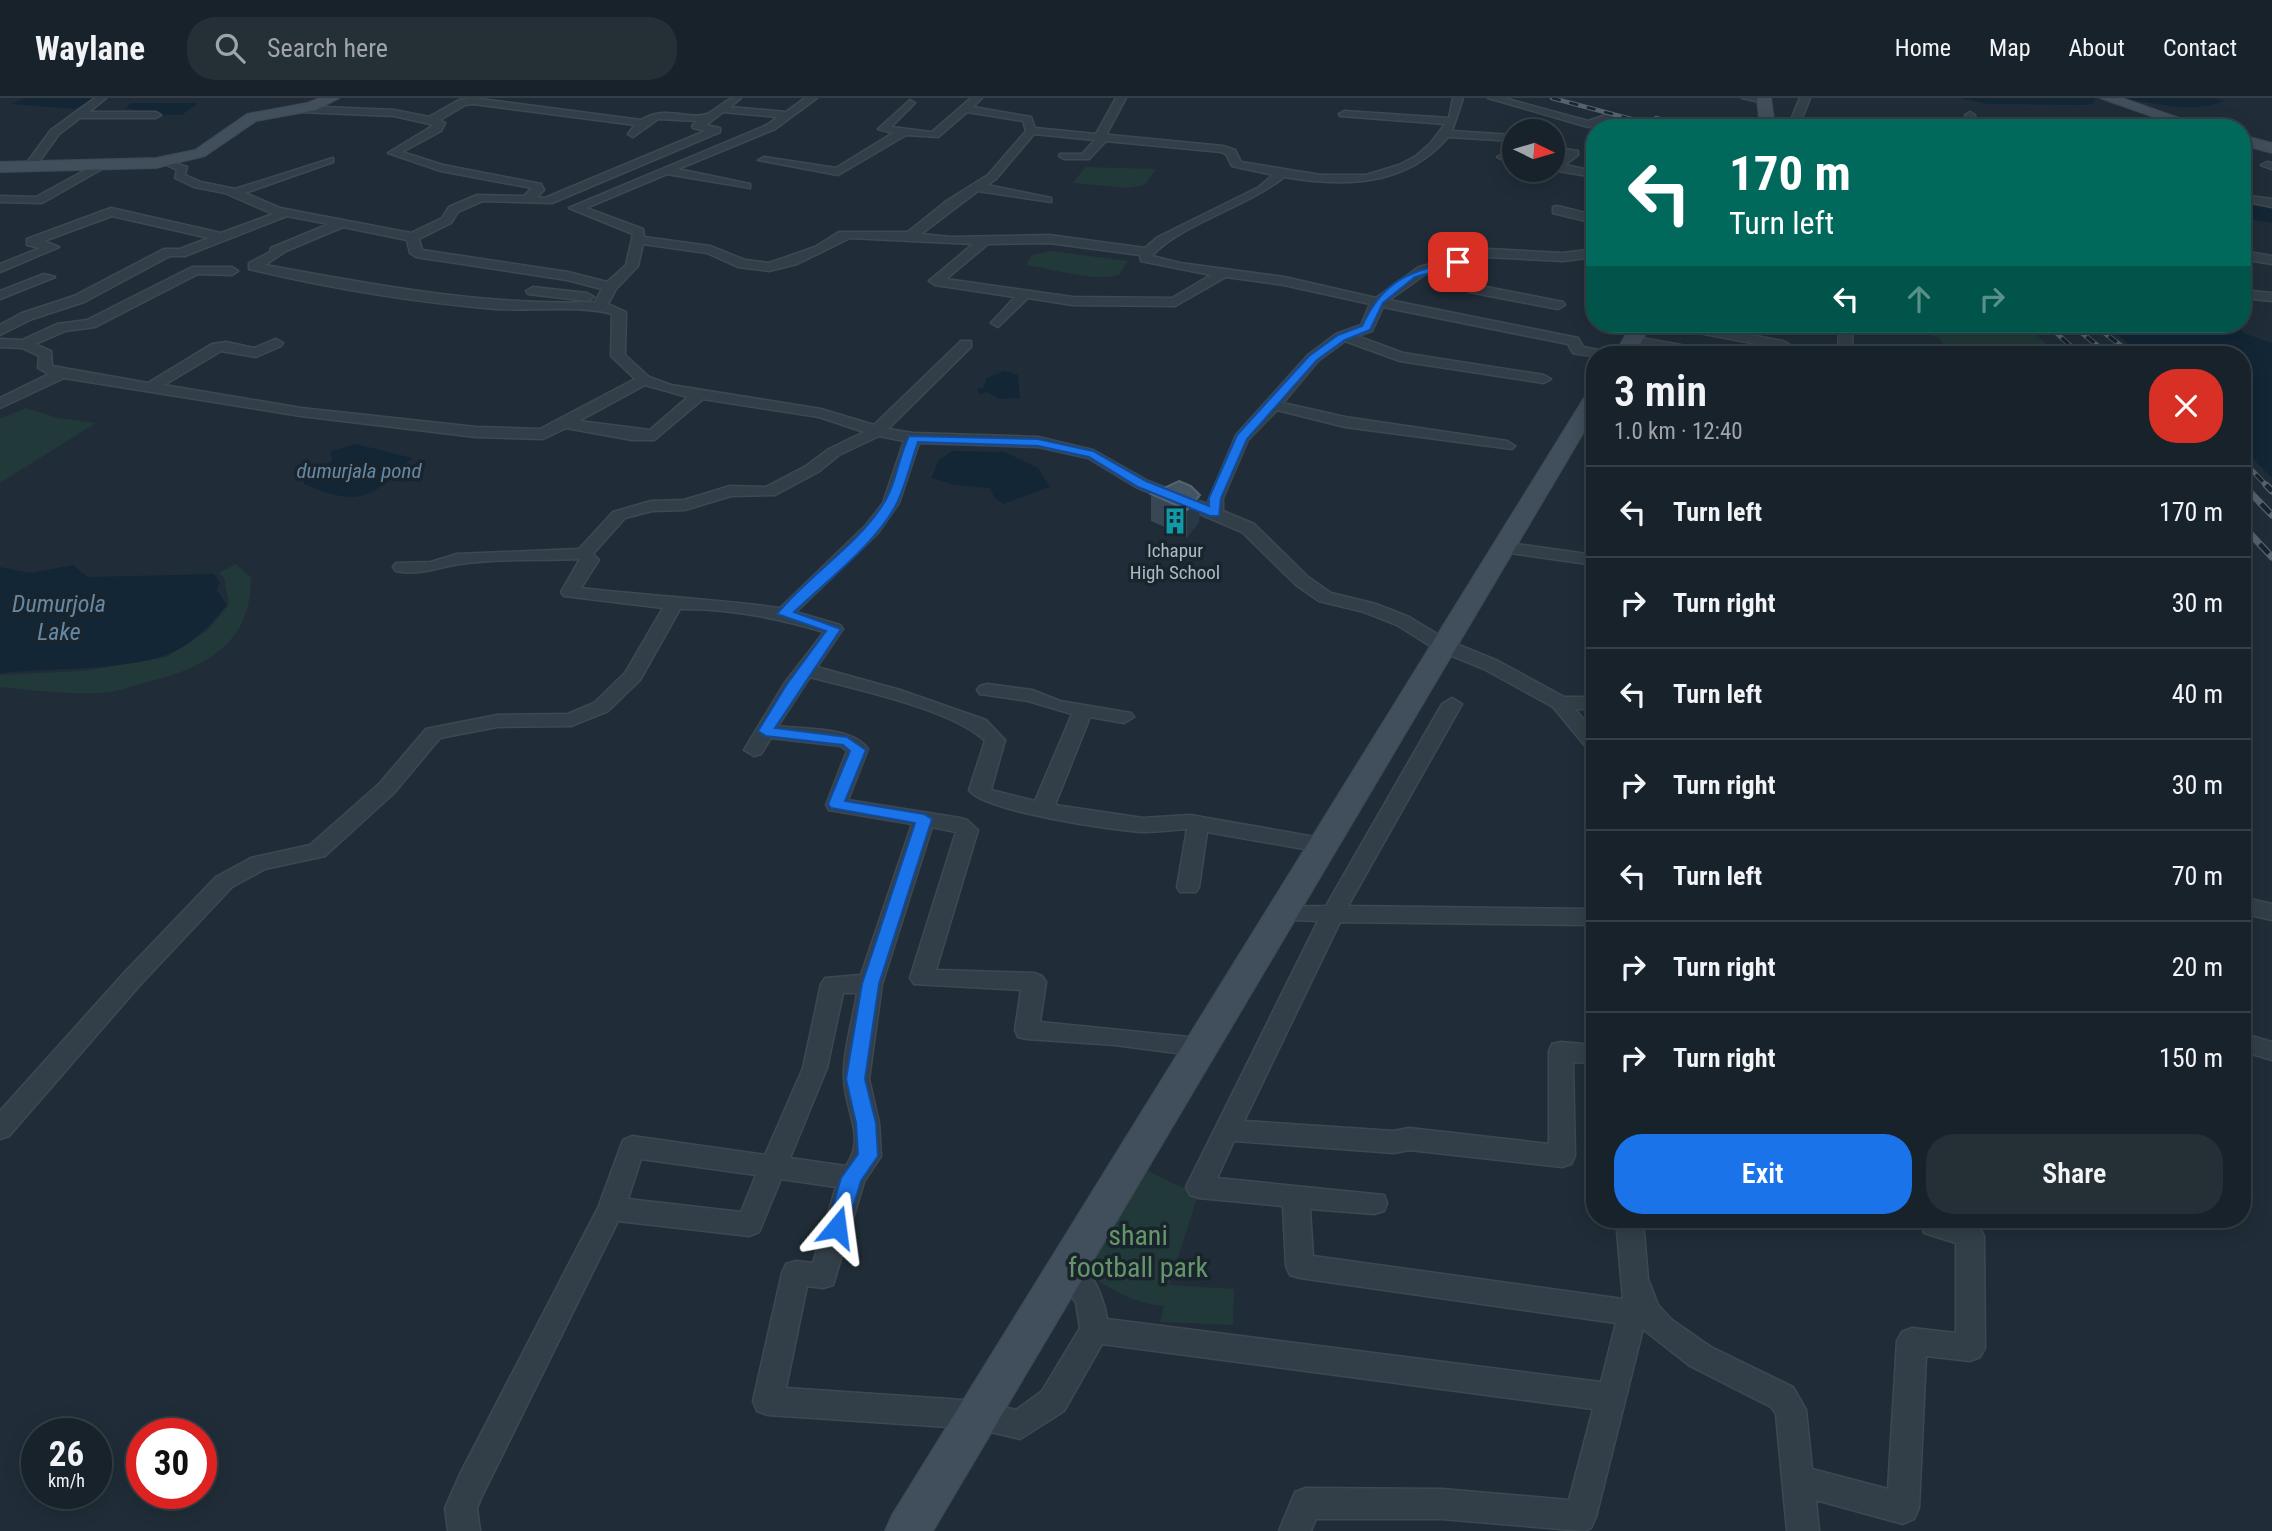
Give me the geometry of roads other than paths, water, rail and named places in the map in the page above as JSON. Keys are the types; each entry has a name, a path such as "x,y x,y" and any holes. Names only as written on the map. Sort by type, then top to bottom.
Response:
{"street":[{"path":"32,164 55,132 101,98"},
{"path":"0,167 169,162 200,153 253,117 299,109 332,98"},
{"path":"548,201 716,130 697,125 736,98"},
{"path":"575,208 760,132 812,98"},
{"path":"910,103 883,129 934,135 977,98"},
{"path":"1065,156 1085,157 1103,136 1121,98"},
{"path":"1031,131 1233,147 1236,164 1349,180 1382,174 1432,151 1447,134 1458,98"},
{"path":"1493,98 1558,120 1586,124"},
{"path":"1747,98 1764,99 1767,119"},
{"path":"1796,119 1805,98"},
{"path":"2107,98 2172,119"},
{"path":"432,120 463,102 473,101 641,123"},
{"path":"299,109 394,113 440,123 436,129 393,153 442,168 537,186 538,190 528,200"},
{"path":"718,109 787,115"},
{"path":"965,110 1027,120 1031,131"},
{"path":"1344,114 1452,121"},
{"path":"76,115 156,115"},
{"path":"632,135 641,123 655,115 704,118"},
{"path":"1970,115 1971,119"},
{"path":"741,131 760,132"},
{"path":"911,236 952,202 992,177 1031,131"},
{"path":"764,160 838,172 903,132"},
{"path":"1447,134 1502,137"},
{"path":"2251,142 2272,148"},
{"path":"728,159 753,148"},
{"path":"1565,152 1574,153 1565,159"},
{"path":"234,193 329,160"},
{"path":"0,199 38,201 108,162"},
{"path":"169,162 183,169 178,176 186,181 234,193 285,212 413,237 447,220 453,211 481,197 548,201 625,224 639,232 633,250 632,266 604,298 557,309 459,302 253,265"},
{"path":"691,175 716,164"},
{"path":"1565,168 1586,172"},
{"path":"670,171 746,186"},
{"path":"1285,171 1263,189 1162,240 1145,258 1222,274 1284,281 1378,302 1456,315 1472,322 1538,318 1558,306"},
{"path":"978,187 1047,200"},
{"path":"2251,200 2272,203"},
{"path":"1557,210 1586,217"},
{"path":"0,268 53,247 31,243 111,212 220,237"},
{"path":"0,331 27,316 75,300 168,252 181,253 285,212"},
{"path":"214,280 253,265 280,252 275,251 340,224"},
{"path":"638,240 700,248 736,259 742,264 769,267 819,250 839,236 911,236 983,242 1049,239 1149,252"},
{"path":"413,237 416,253 568,276 604,298 619,312 618,356 644,380 668,389 821,413 877,431 914,438 1038,442 1093,455 1142,484 1248,528 1302,581 1325,597 1370,608 1403,621 1442,645 1492,665 1560,703 1586,734"},
{"path":"983,242 935,281 1073,301 1175,302 1222,274"},
{"path":"1215,513 1215,498 1241,438 1313,358 1345,336 1367,328 1378,302 1423,270 1488,253 1563,257 1586,254"},
{"path":"2251,257 2272,260"},
{"path":"24,344 62,327 90,324 196,270 232,271"},
{"path":"1423,270 1475,280 1474,289 1538,318 1573,341 1578,350 1586,351"},
{"path":"0,297 49,277"},
{"path":"533,291 604,298"},
{"path":"998,323 1024,295"},
{"path":"2251,295 2272,298"},
{"path":"0,297 27,316"},
{"path":"75,300 119,310"},
{"path":"1720,333 1783,345"},
{"path":"1345,336 1400,357 1544,379"},
{"path":"1632,340 1665,346"},
{"path":"0,343 24,344 46,354 45,368 62,373 301,412 476,432 543,434 644,380"},
{"path":"148,389 217,347 226,346 256,354 276,344"},
{"path":"401,567 432,567 457,559 584,554 619,514 651,506 685,505 730,491 769,492 877,431 966,344"},
{"path":"0,404 62,373"},
{"path":"565,423 632,435 654,435 701,393"},
{"path":"1273,405 1345,422 1507,446"},
{"path":"908,1531 1442,645 1586,413"},
{"path":"784,614 854,548 878,521 891,503 914,438"},
{"path":"1502,547 1586,559"},
{"path":"584,554 590,560 570,592 674,604 736,606 784,614 834,629 760,741 847,741 858,750 836,804 960,825 967,830 922,978 1034,982 1027,1030 1115,1036 1199,1047"},
{"path":"0,1129 132,979 224,882 259,863 317,851 387,788 433,733 472,723 571,720 601,707 633,676 674,604"},
{"path":"806,670 893,694 979,724 995,740 979,790 985,795 1042,810 1143,825 1198,824 1321,845"},
{"path":"987,690 1032,695 1056,706 1124,718"},
{"path":"1560,703 1586,703"},
{"path":"1374,1203 1199,1187 1334,913 1452,704"},
{"path":"1042,810 1083,712"},
{"path":"924,819 870,984 856,1079 866,1123 868,1156 852,1178 823,1276 796,1273 768,1401 978,1415 1020,1425 1053,1401 1095,1330 1090,1299 1066,1268"},
{"path":"1188,887 1198,824"},
{"path":"2251,907 2272,912"},
{"path":"1280,913 1586,917"},
{"path":"611,1209 749,1224 815,1068 833,984 870,984"},
{"path":"2251,1045 2272,1051"},
{"path":"1225,1130 1395,1142 1409,1139 1562,1156 1561,1051 1586,1053"},
{"path":"464,1531 461,1508 471,1485 611,1209 632,1147 852,1178"},
{"path":"1296,1196 1300,1266 1635,1304 1676,1343 1782,1397 1791,1410 1803,1531"},
{"path":"1295,1531 1306,1503 1442,1504 1580,1517 1635,1304 1630,1228"},
{"path":"1798,1480 1903,1508 1912,1341 1970,1348 1970,1236 1944,1228"},
{"path":"1095,1330 1611,1397"}],"water":[{"path":"26,98 95,98 75,109 12,104"},
{"path":"1960,98 2094,98 2095,101 2084,105 1988,104"},
{"path":"2121,98 2212,98 2224,101 2200,107 2186,107"},
{"path":"131,103 198,103 182,115 128,114 135,110 125,108"},
{"path":"2251,202 2272,205 2272,223 2251,220"},
{"path":"2116,333 2245,333 2272,343 2272,478 2251,457 2251,346 2131,346"},
{"path":"1004,371 1018,375 1020,398 999,399 987,392 979,394 977,388 983,388 987,378"},
{"name":"dumurjala pond","path":"356,444 412,458 386,482 364,495 339,496 304,484 307,471 332,461 331,451"},
{"path":"952,451 1004,452 1038,468 1050,487 1003,504 994,497 990,488 955,485 931,478 939,460"},
{"name":"Dumurjola Lake","path":"73,565 88,577 214,574 220,582 217,590 227,605 192,641 166,655 128,664 0,673 0,567 30,573"}],"railway":[{"path":"1552,98 1631,119"},
{"path":"2057,333 2070,346"},
{"path":"2082,333 2098,346"},
{"path":"2105,333 2121,346"},
{"path":"2251,469 2268,487"},
{"path":"2268,487 2272,491"},
{"path":"2251,493 2272,515"},
{"path":"2251,535 2272,557"}],"place":[{"name":"Ichapur High School","path":"1175,521"}],"park label":[{"name":"shani football park","path":"1138,1251"}]}
